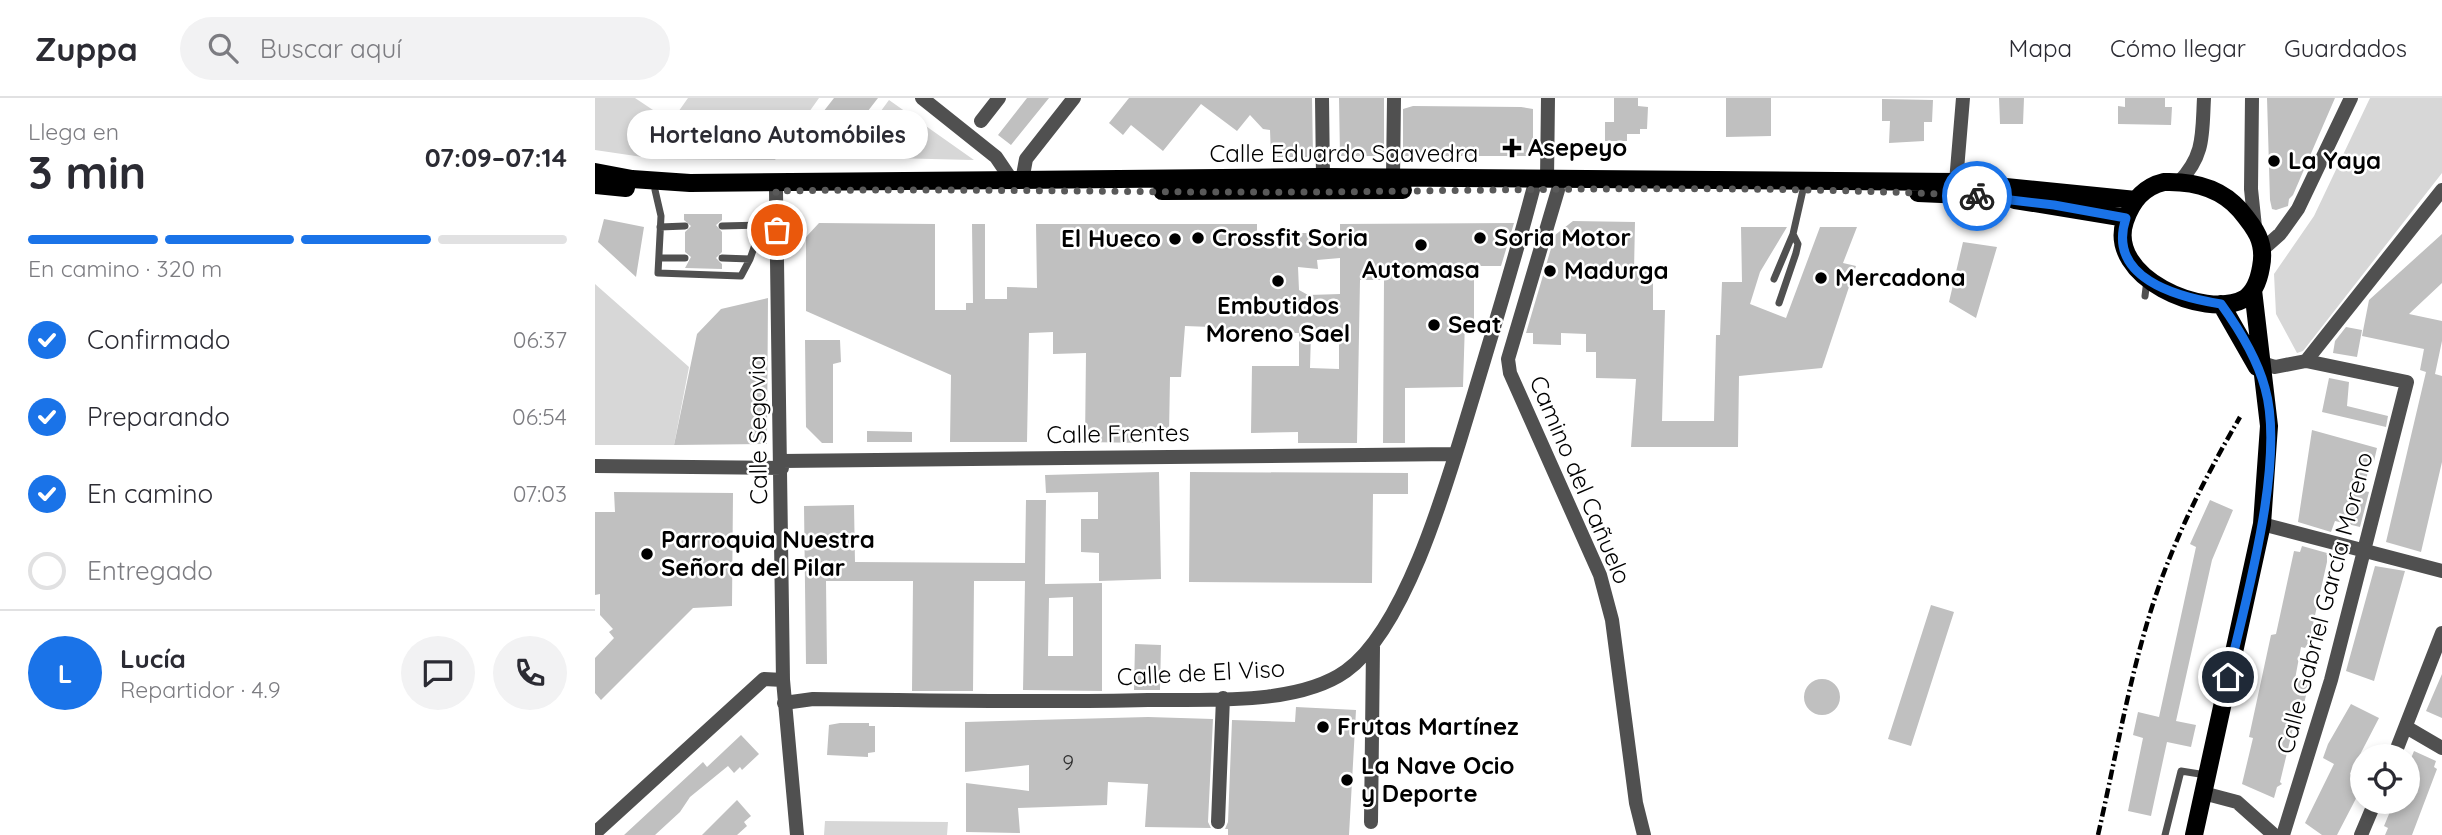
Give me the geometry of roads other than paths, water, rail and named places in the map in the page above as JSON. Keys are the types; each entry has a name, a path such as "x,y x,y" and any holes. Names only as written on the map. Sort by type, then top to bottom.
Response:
{"main road":[{"name":"Calle Eduardo Saavedra","path":"595,172 632,179 690,183 1018,182 1323,177 1546,186 2136,200"},
{"name":"Calle Eduardo Saavedra","path":"595,186 776,198 963,188 1956,182 2038,196 2126,218"},
{"path":"2194,835 2262,524 2269,453 2266,389 2259,363 2253,290 2260,273 2259,238 2235,204 2203,185 2179,182 2156,184 2142,191 2126,218 2123,249 2131,265 2151,282 2177,295 2221,304 2242,299 2253,290"},
{"path":"2221,304 2259,363"}],"street":[{"path":"922,98 996,157 1018,182 1026,159 1074,98"},
{"path":"981,121 999,98"},
{"path":"1322,98 1323,177"},
{"path":"1393,178 1394,98"},
{"path":"1546,186 1548,98"},
{"path":"1956,182 1963,98"},
{"path":"2179,182 2194,166 2201,148 2204,98"},
{"path":"2252,98 2251,189 2259,238 2286,226 2298,209 2351,98"},
{"name":"Calle de El Viso","path":"784,704 813,699 1094,702 1250,698 1321,686 1347,671 1373,647 1396,606 1434,520 1546,186"},
{"name":"Camino del Cañuelo","path":"1546,186 1508,359 1510,373 1600,575 1612,620 1636,803 1644,835"},
{"path":"2259,363 2281,367 2306,360 2442,190"},
{"name":"Calle Segovia","path":"776,198 782,464 783,680 797,835"},
{"path":"2410,231 2442,204"},
{"name":"Calle Gabriel García Moreno","path":"2283,835 2331,680 2407,382 2306,360"},
{"name":"Calle Frentes","path":"595,466 1455,454"},
{"path":"2262,524 2442,571"},
{"path":"2399,744 2442,633"},
{"path":"1371,822 1373,647"},
{"path":"595,833 764,679 783,680"},
{"path":"1218,822 1223,698"},
{"path":"2406,727 2442,748"},
{"path":"2203,793 2237,802 2274,835"},
{"path":"2361,835 2370,814"}],"lane":[{"path":"655,190 660,227 658,273 741,276 776,198"},
{"path":"1774,279 1793,234 1803,190"},
{"path":"722,226 762,225"},
{"path":"660,227 684,226"},
{"path":"1779,303 1798,244 1793,234"},
{"path":"659,258 685,258"},
{"path":"722,258 750,258"},
{"path":"2165,835 2181,771 2207,775"}],"railway":[{"path":"2098,835 2132,678 2159,586 2195,500 2240,417"}],"place":[{"name":"Asepeyo","path":"1512,148"},
{"name":"La Yaya","path":"2274,161"},
{"name":"Hortelano Automóbiles","path":"777,230"},
{"name":"Crossfit Soria","path":"1198,238"},
{"name":"Soria Motor","path":"1480,238"},
{"name":"El Hueco","path":"1175,239"},
{"name":"Automasa","path":"1421,245"},
{"name":"Madurga","path":"1550,271"},
{"name":"Mercadona","path":"1821,278"},
{"name":"Embutidos Moreno Sael","path":"1278,281"},
{"name":"Seat","path":"1434,325"},
{"name":"Parroquia Nuestra Señora del Pilar","path":"647,554"},
{"name":"Frutas Martínez","path":"1323,727"},
{"name":"La Nave Ocio y Deporte","path":"1347,780"}]}
